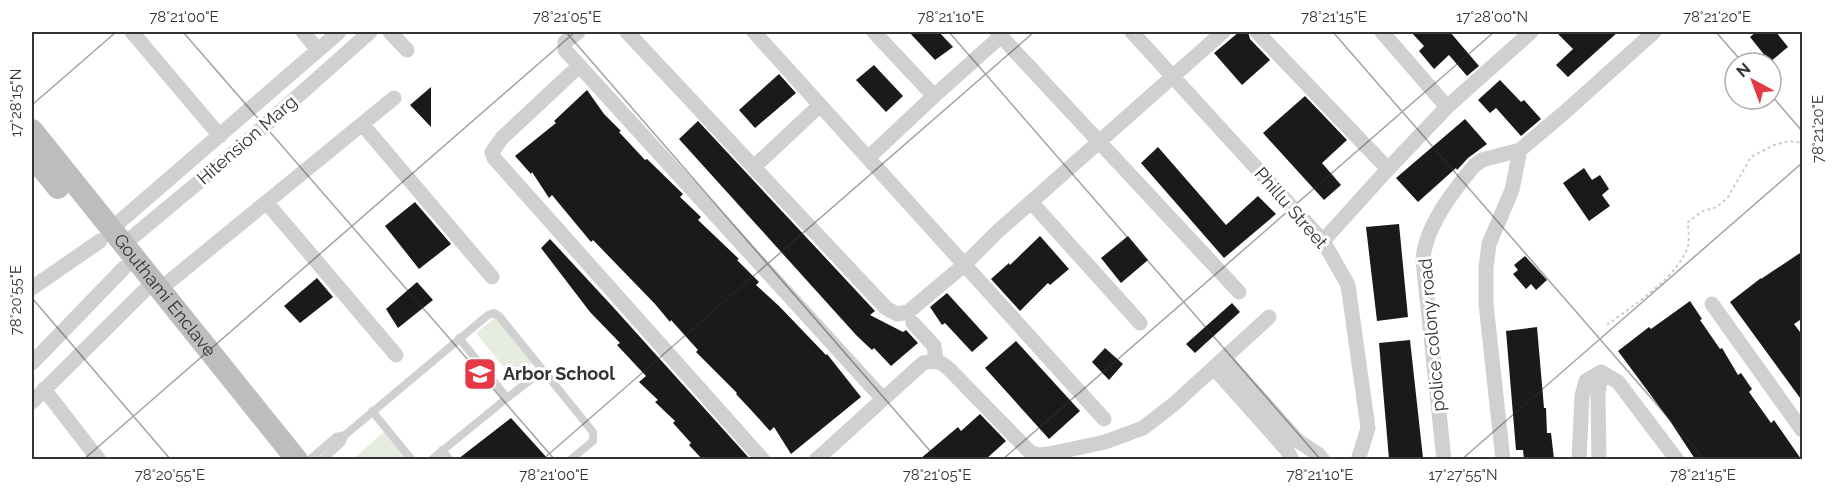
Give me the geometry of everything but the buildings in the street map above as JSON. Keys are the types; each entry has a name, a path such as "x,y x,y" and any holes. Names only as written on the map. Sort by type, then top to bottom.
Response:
{"street":[{"path":"132,32 220,136"},
{"path":"303,32 318,50"},
{"name":"Hitension Marg","path":"111,239 220,136 339,32"},
{"name":"Hitension Marg","path":"111,239 236,151 370,32"},
{"path":"390,32 407,50"},
{"path":"578,32 566,40 565,50 883,399"},
{"path":"627,32 891,312 902,314 908,312 964,265 996,232 1223,32"},
{"path":"754,32 1104,419"},
{"path":"874,32 934,96"},
{"name":"Phillu Street","path":"1132,32 1323,241 1347,285 1368,428 1358,459"},
{"path":"1257,32 1388,168"},
{"path":"1382,32 1447,107"},
{"path":"1507,32 1517,44"},
{"path":"1323,241 1388,168 1447,107 1531,32"},
{"name":"police colony road","path":"1444,459 1423,260 1429,231 1474,166 1482,160 1520,150 1654,32"},
{"path":"868,158 999,34 1239,292"},
{"path":"579,66 502,138 492,152 494,158 763,459"},
{"path":"32,402 152,290 267,203 394,98"},
{"path":"755,166 820,105"},
{"path":"362,124 492,276"},
{"name":"Gouthami Enclave","path":"32,130 111,239 152,290 297,459"},
{"path":"1503,459 1486,304 1486,268 1489,244 1512,190 1520,150"},
{"name":"Gouthami Enclave","path":"32,156 111,239 124,268 152,290 278,459"},
{"path":"1031,202 1140,323"},
{"path":"267,203 396,355"},
{"path":"32,288 111,239"},
{"path":"32,363 124,268"},
{"path":"1712,304 1803,430"},
{"path":"816,459 923,363 936,360 950,370 1030,452 1039,455 1105,442 1143,428 1269,317"},
{"path":"913,323 934,346 936,360"},
{"path":"1219,363 1292,459"},
{"path":"1219,363 1298,441 1323,459"},
{"path":"1579,459 1582,396 1587,381 1601,372"},
{"path":"1599,459 1598,395 1601,372"},
{"path":"1601,372 1618,382 1677,459"},
{"path":"44,389 99,459"}],"lane":[{"path":"322,459 372,411 459,338 488,315 494,313 594,435 591,443 570,459"},
{"path":"459,338 507,398"},
{"path":"431,459 543,370"},
{"path":"372,411 412,459"},
{"path":"309,459 336,437 345,435"},
{"path":"442,450 450,459"}],"path":[{"path":"1608,325 1649,293 1681,261 1689,244 1688,222 1703,211 1716,207 1728,197 1751,158 1774,145 1789,141 1803,143"}],"shaded area":[{"path":"501,313 538,358 513,379 476,333"},
{"path":"386,430 411,460 352,460"}],"place":[{"name":"Arbor School","path":"480,374"}]}
